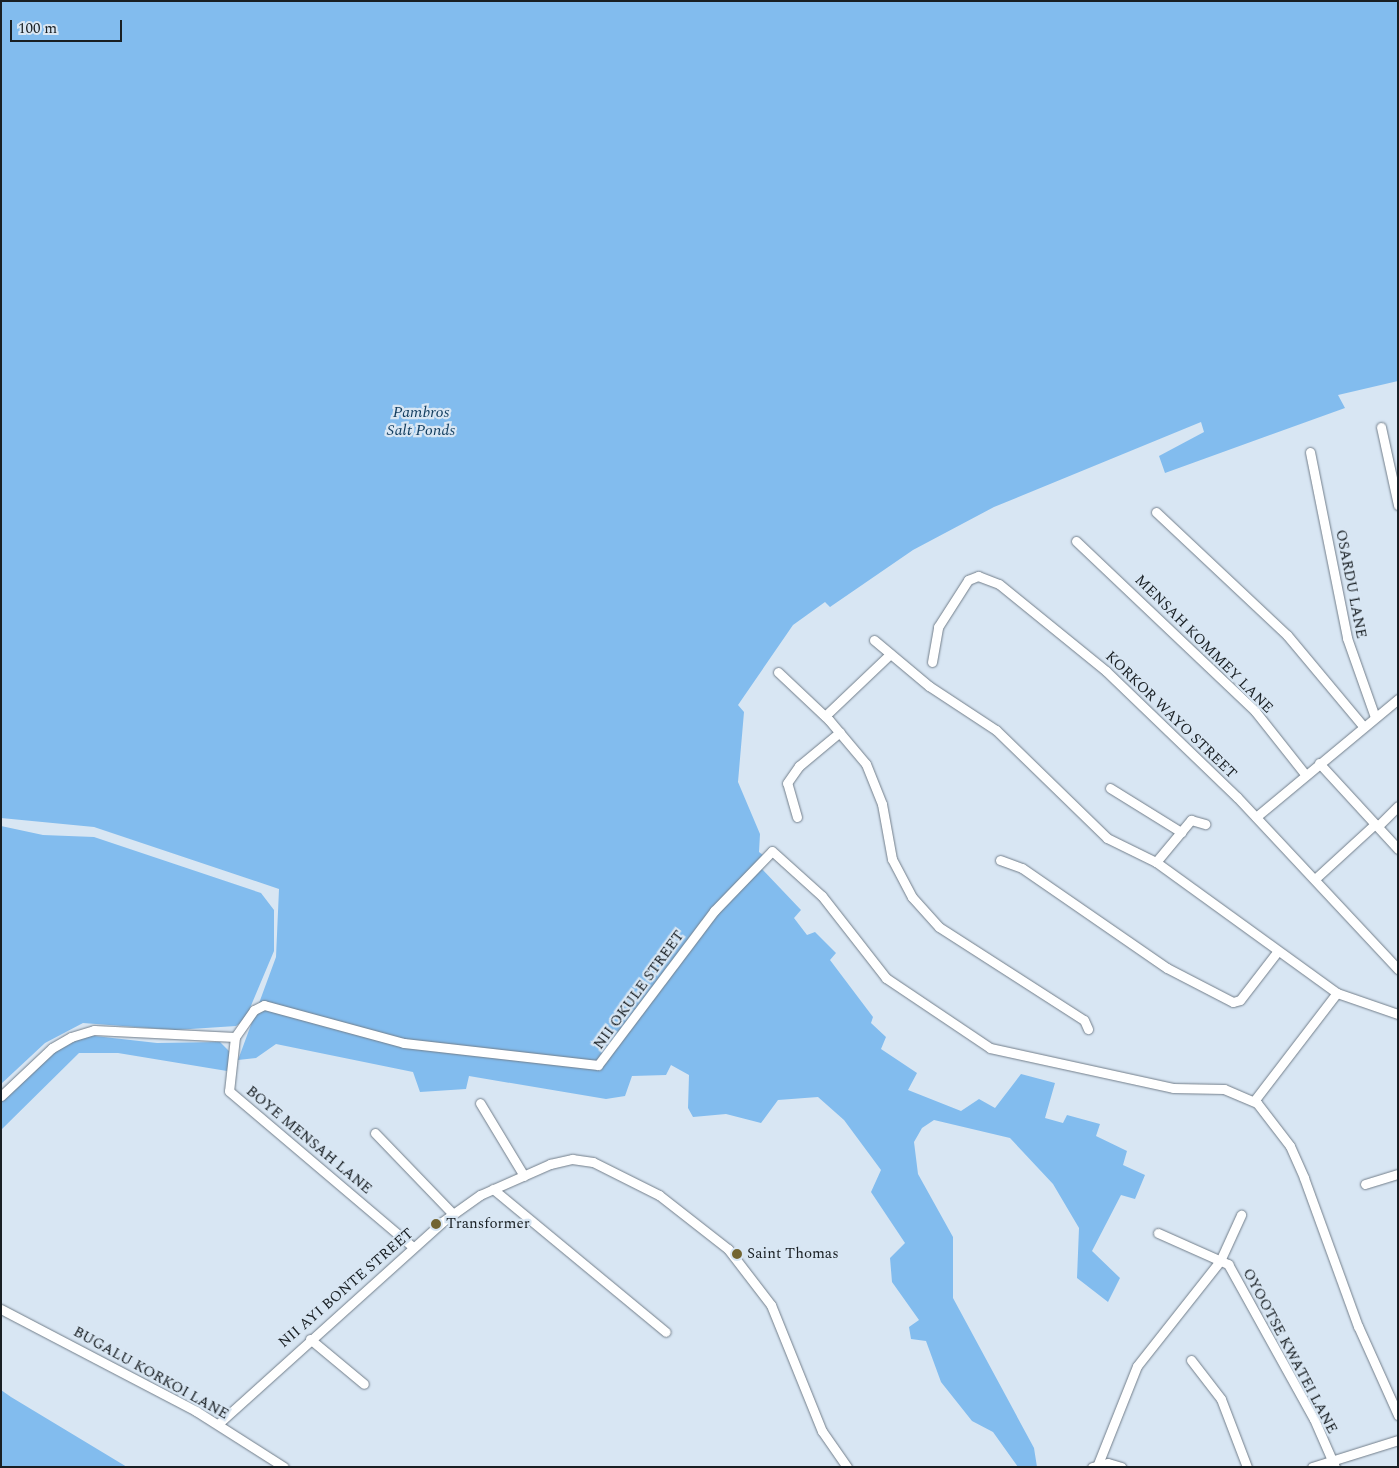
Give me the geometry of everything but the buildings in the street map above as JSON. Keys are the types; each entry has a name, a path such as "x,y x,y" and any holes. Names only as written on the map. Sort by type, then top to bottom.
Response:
{"street":[{"path":"1381,427 1398,505"},
{"name":"OSARDU LANE","path":"1310,452 1347,638 1375,717"},
{"path":"1156,512 1287,635 1363,726"},
{"name":"MENSAH KOMMEY LANE","path":"1076,541 1255,711 1305,774"},
{"name":"KORKOR WAYO STREET","path":"932,662 938,627 968,580 978,576 992,580 1106,671 1316,878 1398,969"},
{"path":"874,640 957,707 996,730 1093,827 1156,862 1277,952 1338,993 1398,1014"},
{"path":"826,716 890,654"},
{"path":"778,672 826,716 866,764 882,804 892,859 912,897 939,927 1084,1020 1088,1029"},
{"path":"1256,817 1305,774 1398,699"},
{"path":"797,817 788,783 799,766 840,732"},
{"path":"1319,763 1398,848"},
{"path":"1110,788 1181,832"},
{"path":"1316,878 1398,806"},
{"path":"1156,862 1191,820 1205,824"},
{"name":"NII OKULE STREET","path":"235,1037 254,1010 264,1005 404,1043 579,1066 603,1063 714,911 772,852 822,896 886,978 990,1048 1173,1088 1224,1089 1254,1101"},
{"path":"1000,860 1022,868 1167,968 1233,1002 1240,1000 1277,952"},
{"path":"1338,993 1254,1101 1290,1146 1358,1326 1398,1415"},
{"path":"1,1096 52,1048 94,1030 235,1037"},
{"name":"BOYE MENSAH LANE","path":"235,1037 229,1091 413,1247"},
{"path":"480,1102 524,1176"},
{"path":"375,1133 453,1214"},
{"name":"NII AYI BONTE STREET","path":"218,1424 310,1339 453,1214 493,1189 572,1159 593,1162 658,1196 728,1249 771,1305 822,1432 848,1467"},
{"path":"1365,1184 1398,1174"},
{"path":"493,1189 666,1332"},
{"path":"1121,1467 1095,1466 1136,1366 1220,1261 1241,1216"},
{"path":"1158,1233 1220,1261"},
{"name":"OYOOTSE KWATEI LANE","path":"1220,1261 1228,1264 1266,1330 1333,1463"},
{"name":"BUGALU KORKOI LANE","path":"1,1309 218,1424 284,1467"},
{"path":"310,1339 364,1384"},
{"path":"1191,1360 1221,1399 1247,1467"},
{"path":"1312,1467 1333,1463 1398,1440"}],"water":[{"name":"Pambros Salt Ponds","path":"1,1 1398,1 1398,381 1338,395 1345,408 1165,473 1159,456 1204,432 1201,422 994,507 913,550 830,607 825,602 793,625 738,705 744,712 738,782 760,834 759,852 767,858 760,867 801,910 794,918 807,935 815,932 836,953 830,960 873,1017 871,1023 886,1037 881,1049 917,1073 908,1090 961,1111 979,1099 995,1108 1021,1074 1055,1083 1045,1118 1063,1123 1067,1115 1100,1124 1096,1136 1127,1151 1123,1165 1145,1175 1135,1199 1121,1195 1092,1251 1120,1278 1108,1302 1077,1278 1079,1228 1053,1184 1010,1138 934,1120 922,1128 914,1142 918,1174 953,1237 953,1298 1034,1448 1037,1467 1018,1467 993,1432 972,1421 941,1382 926,1341 911,1339 909,1327 919,1320 892,1282 890,1258 905,1243 871,1192 881,1170 844,1120 818,1097 778,1100 761,1123 726,1114 693,1117 688,1108 689,1075 671,1065 666,1075 632,1076 625,1096 606,1099 469,1076 466,1089 420,1092 413,1072 276,1044 256,1058 238,1060 276,957 279,889 94,827 1,818"},
{"path":"1,826 43,835 94,837 261,893 274,910 274,951 245,1020 236,1026 175,1030 83,1023 45,1043 1,1084"},
{"path":"86,1035 157,1043 220,1042 231,1053 227,1071 118,1053 79,1053 1,1130 1,1102 47,1056"},
{"path":"1,1390 11,1397 127,1467 1,1467"}],"place":[{"name":"Transformer","path":"436,1224"},
{"name":"Saint Thomas","path":"737,1254"}]}
